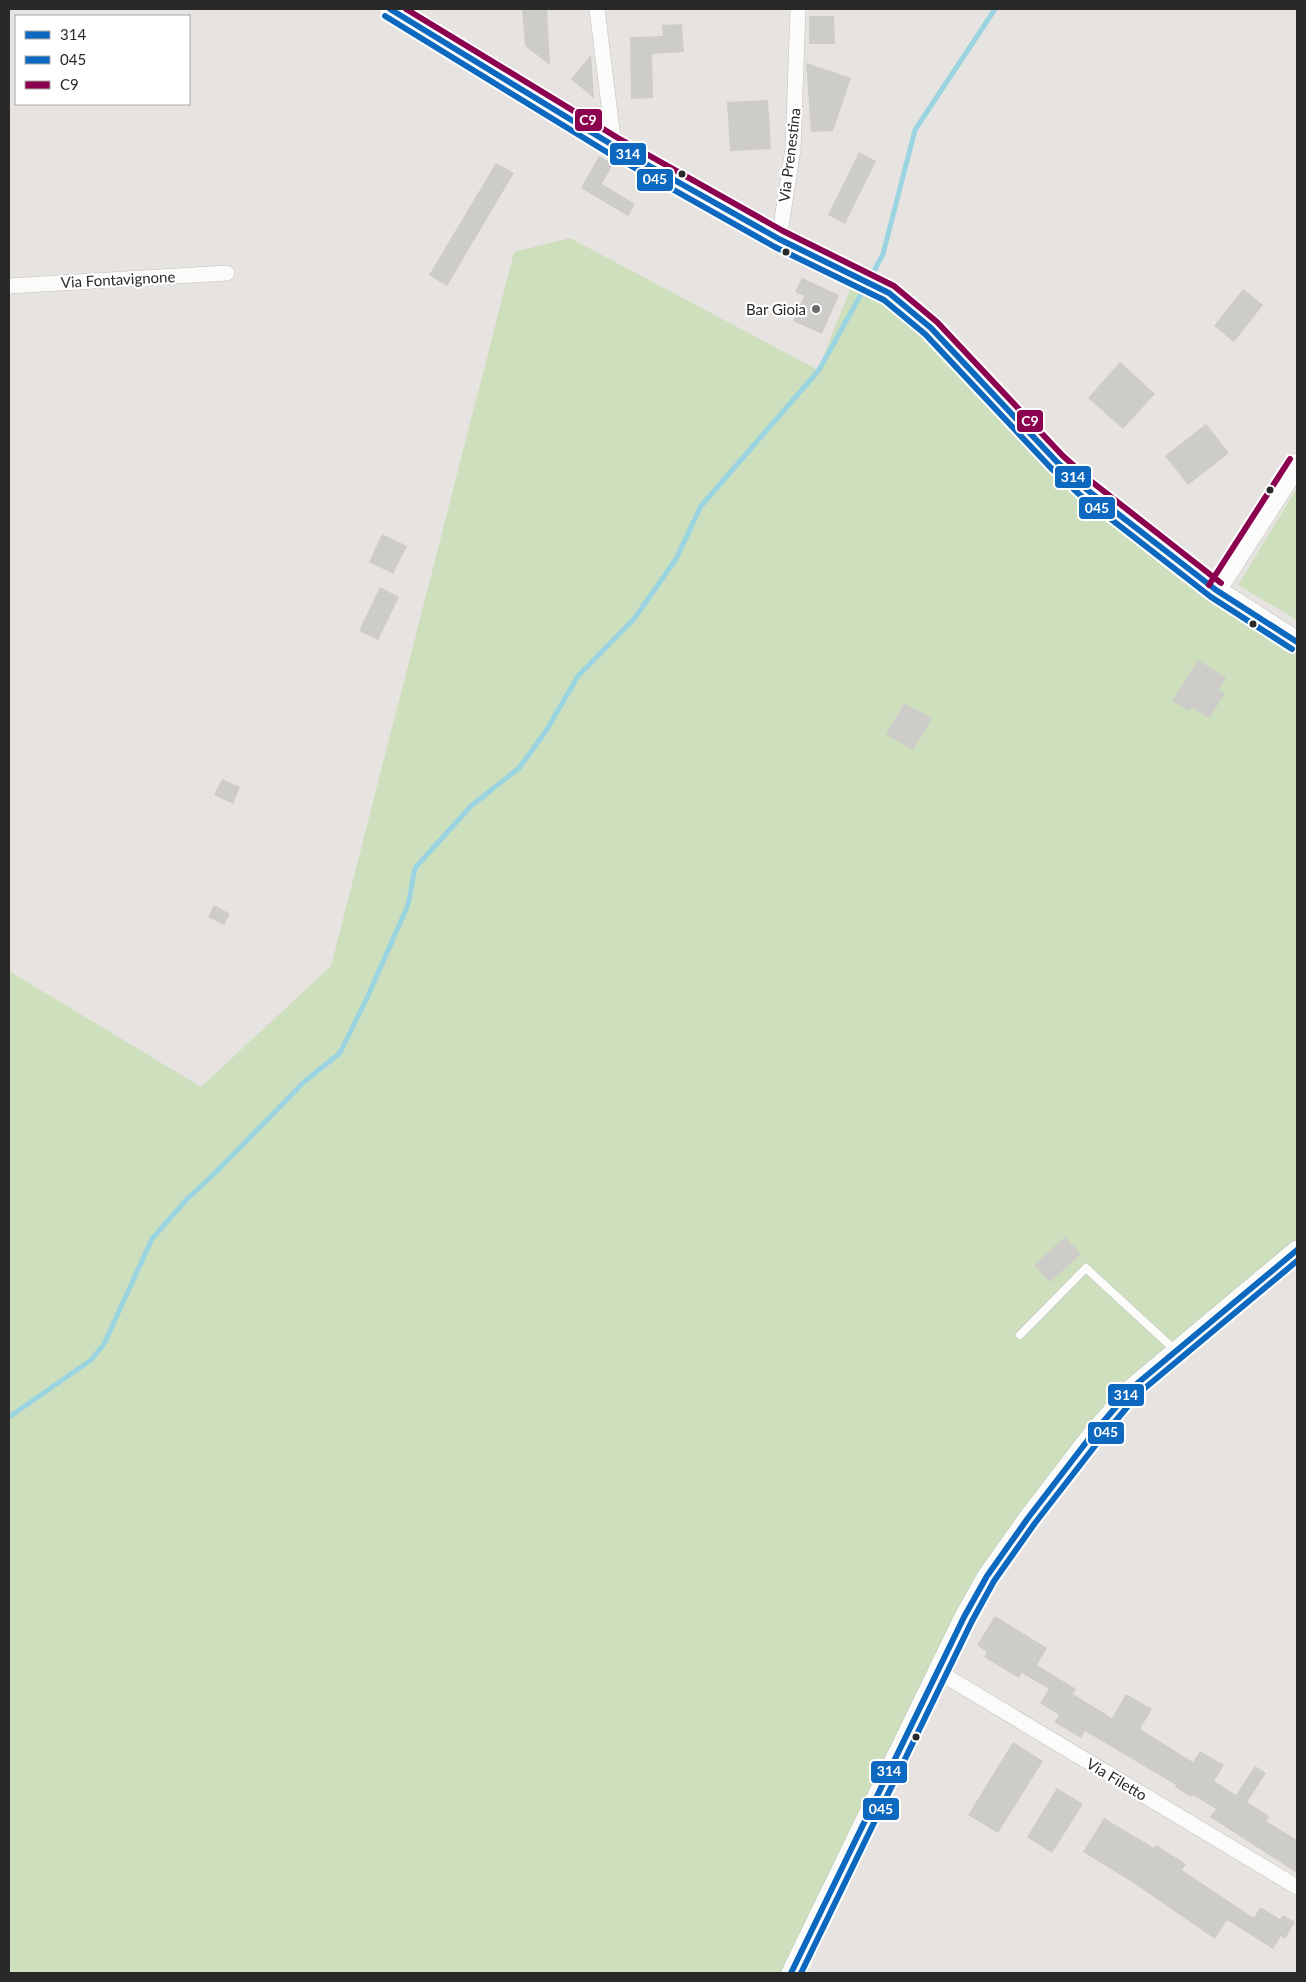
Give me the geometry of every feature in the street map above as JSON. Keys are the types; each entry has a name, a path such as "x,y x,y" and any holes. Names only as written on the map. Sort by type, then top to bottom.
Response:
{"main road":[{"path":"390,9 614,146 779,239 889,293 930,328 1086,489 1216,590 1297,642"},
{"path":"1216,590 1297,464"}],"street":[{"path":"597,9 614,146"},
{"name":"Via Prenestina","path":"779,239 793,149 798,9"},
{"name":"Via Fontavignone","path":"9,286 227,273"},
{"path":"791,1973 937,1671 987,1576 1062,1472 1133,1387 1297,1250"},
{"name":"Via Filetto","path":"937,1671 1297,1887"}],"lane":[{"path":"1020,1335 1086,1268 1176,1351"}],"green space":[{"path":"570,238 818,370 855,277 889,293 1057,462 1297,642 1297,1250 1133,1387 987,1576 791,1973 9,1973 9,971 201,1087 331,966 514,252"},
{"path":"1297,488 1297,620 1238,585"}],"building":[{"path":"522,9 547,9 550,65 525,46"},
{"path":"809,16 834,16 835,44 809,44"},
{"path":"682,24 684,52 652,54 653,98 631,99 630,37 663,36 662,25"},
{"path":"591,55 594,98 571,79"},
{"path":"806,63 851,78 833,131 811,132"},
{"path":"768,100 771,149 730,151 727,102"},
{"path":"859,152 876,161 845,224 828,215"},
{"path":"599,156 613,164 602,184 635,204 628,216 581,188"},
{"path":"496,163 514,173 447,286 429,275"},
{"name":"Bar Gioia","path":"802,278 839,295 822,334 793,321 804,296 795,292"},
{"path":"1243,289 1263,305 1234,342 1214,326"},
{"path":"1120,362 1155,394 1123,429 1088,398"},
{"path":"1206,424 1229,453 1188,485 1165,456"},
{"path":"382,534 407,546 393,574 369,562"},
{"path":"380,587 399,597 378,640 359,631"},
{"path":"1198,660 1226,678 1218,690 1225,694 1209,718 1192,707 1189,711 1172,701"},
{"path":"904,703 932,718 913,750 886,735"},
{"path":"222,779 240,787 233,804 214,795"},
{"path":"214,905 230,914 224,925 208,917"},
{"path":"1065,1237 1081,1254 1050,1282 1034,1265"},
{"path":"995,1616 1047,1648 1037,1665 1076,1689 1073,1694 1112,1718 1126,1694 1152,1709 1140,1729 1193,1762 1200,1751 1224,1765 1214,1781 1236,1795 1255,1766 1266,1773 1247,1802 1269,1816 1266,1821 1297,1840 1297,1873 1210,1817 1216,1809 1193,1795 1191,1797 1175,1787 1176,1785 1085,1731 1081,1738 1054,1722 1059,1715 1040,1703 1049,1689 1022,1673 1019,1678 984,1657 987,1652 977,1645"},
{"path":"1013,1742 1043,1761 998,1833 968,1815"},
{"path":"1057,1788 1083,1804 1052,1853 1027,1837"},
{"path":"1104,1818 1154,1848 1156,1845 1186,1864 1182,1870 1254,1918 1260,1907 1280,1919 1283,1915 1295,1922 1285,1939 1281,1936 1273,1949 1227,1920 1215,1939 1132,1882 1083,1852"}],"waterway":[{"path":"871,277 883,254 915,130 995,9"},
{"path":"9,1417 91,1360 104,1344 152,1239 186,1200 305,1081 340,1053 367,998 408,905 415,868 471,806 519,768 546,731 578,676 634,619 676,559 701,506 819,370 865,287"}],"transit line":[{"name":"314","path":"390,9 614,146 779,239 889,293 931,328 1057,462 1086,489 1216,590 1297,642"},
{"name":"C9","path":"406,9 618,138 783,231 894,286 937,322 1063,456 1092,482 1221,583"},
{"name":"045","path":"385,16 610,154 775,247 884,300 925,334 1051,468 1080,495 1211,597 1292,649"},
{"name":"C9","path":"1209,585 1290,459"},
{"name":"314","path":"791,1973 964,1617 987,1576 1028,1518 1091,1436 1133,1387 1297,1250"},
{"name":"045","path":"801,1973 972,1621 994,1581 1035,1523 1139,1393 1297,1261"}],"place":[{"name":"Bar Gioia","path":"816,309"}]}
